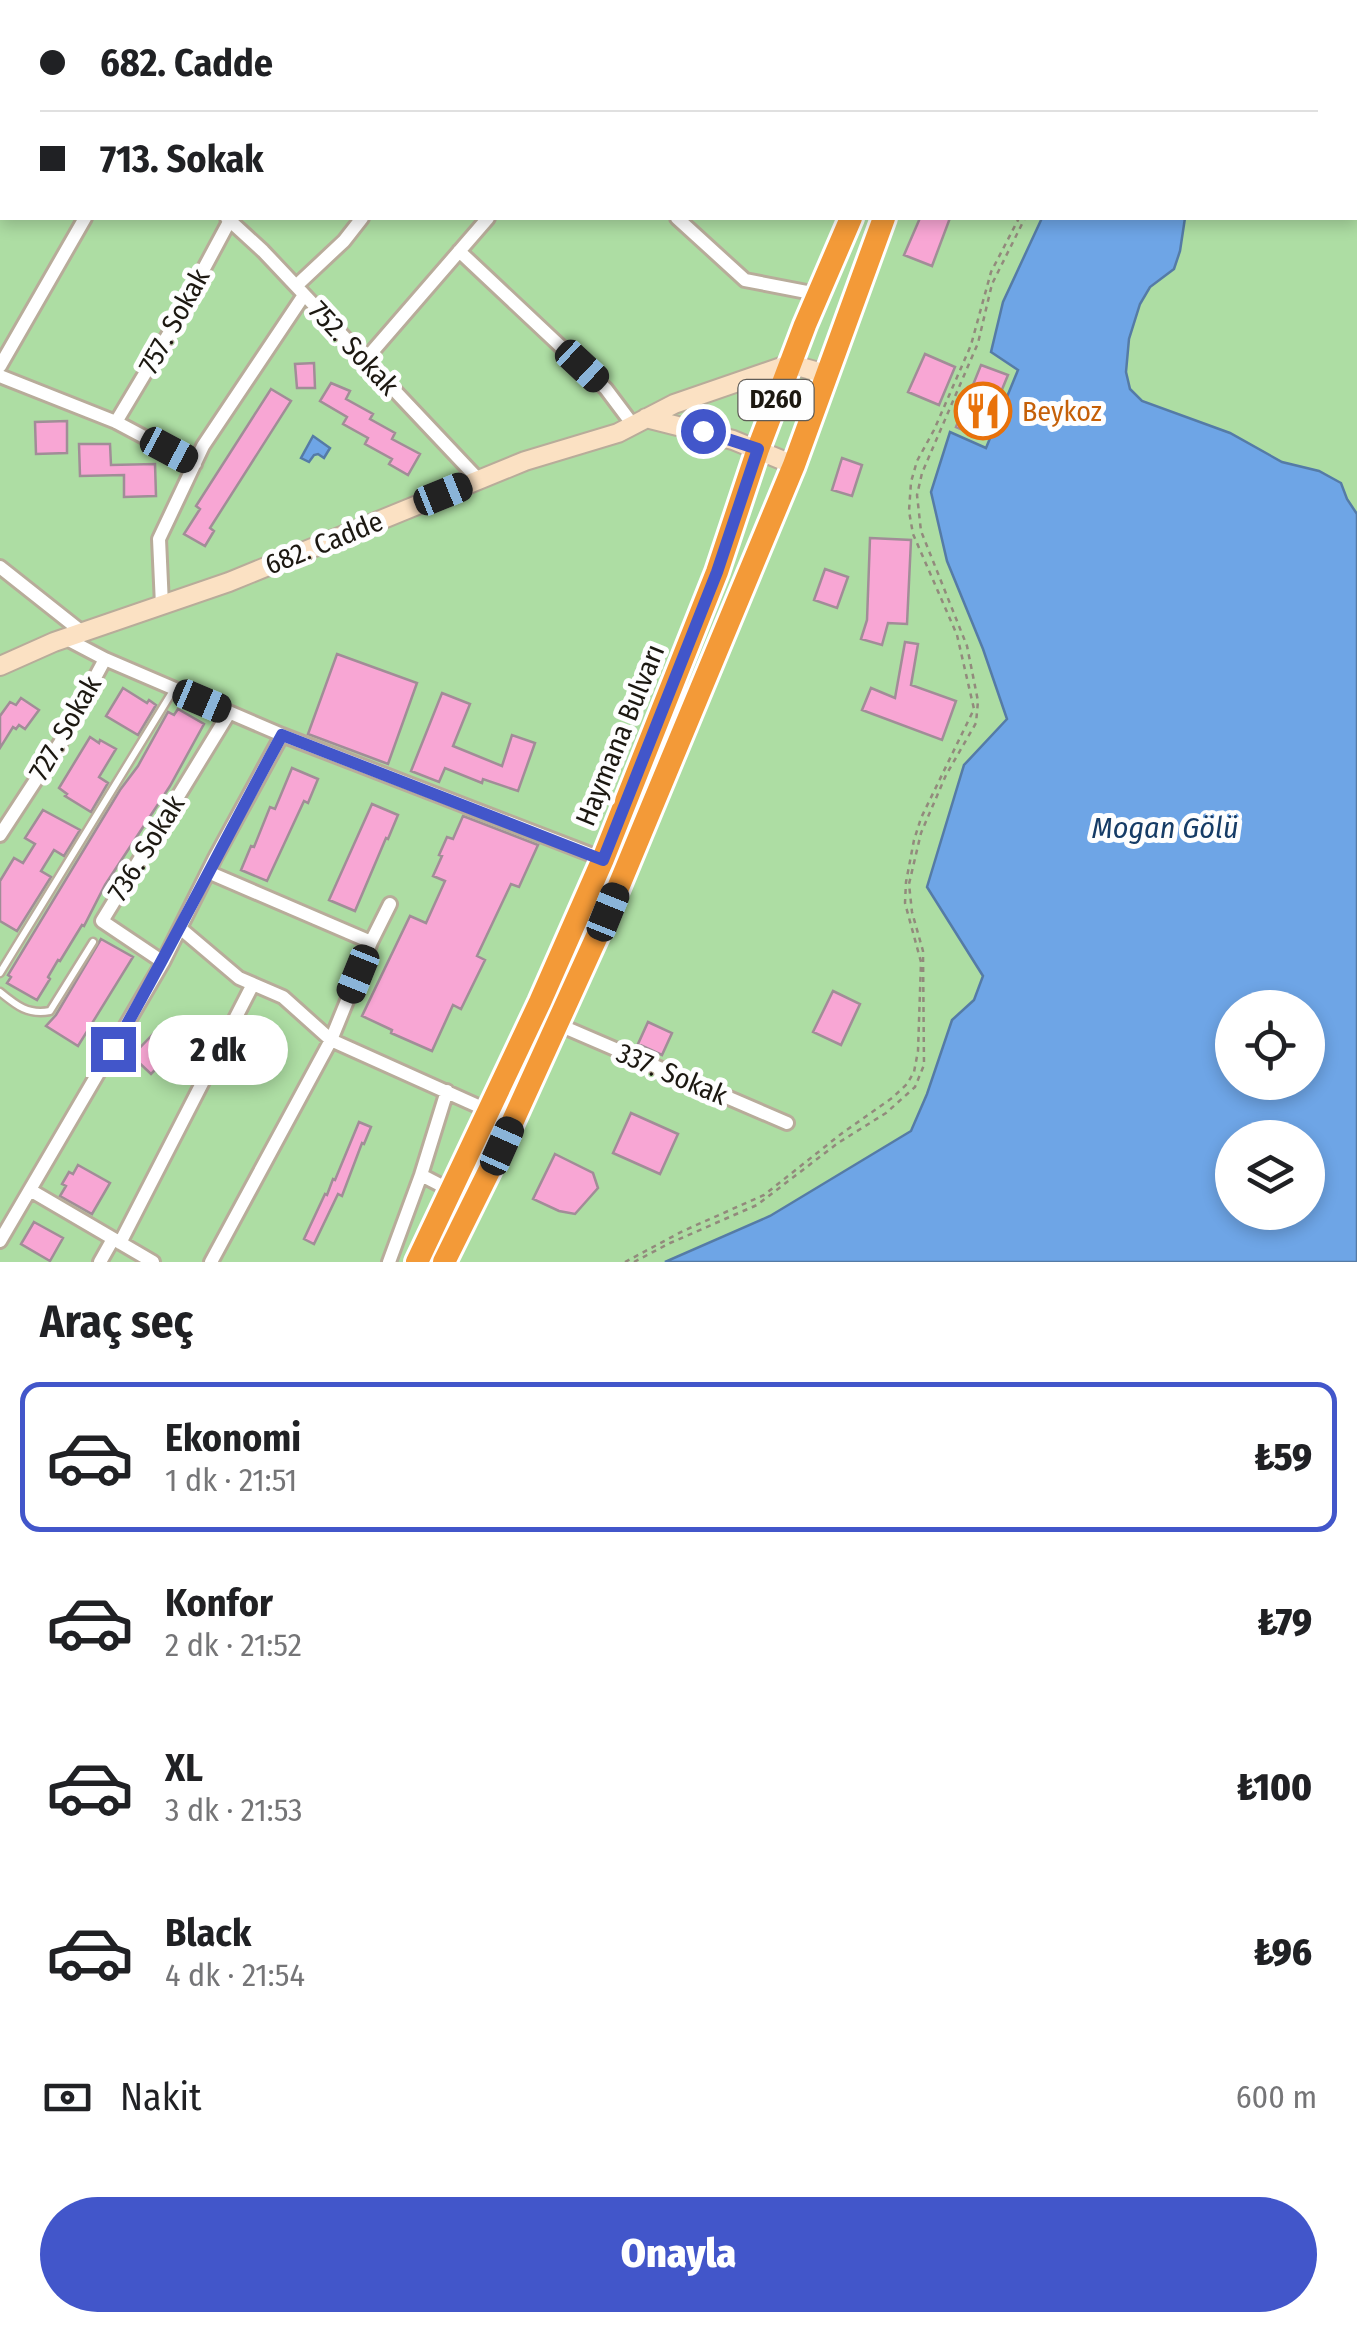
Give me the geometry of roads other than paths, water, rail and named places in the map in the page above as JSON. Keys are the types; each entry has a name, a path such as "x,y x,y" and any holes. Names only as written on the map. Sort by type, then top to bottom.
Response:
{"highway":[{"name":"Haymana Bulvarı","path":"417,1262 603,860 717,572 758,449 817,294 850,220"},
{"name":"Haymana Bulvarı","path":"444,1262 502,1146 608,912 794,465 883,220"}],"main road":[{"path":"790,364 826,374"},
{"name":"682. Cadde","path":"0,666 74,635 228,582 525,462 618,433 674,404 790,364"},
{"path":"640,421 703,431 794,465"}],"street":[{"path":"0,366 84,220"},
{"name":"757. Sokak","path":"116,422 171,330 228,220"},
{"name":"752. Sokak","path":"230,220 479,480"},
{"path":"162,605 159,539 203,446 300,290 360,220"},
{"path":"365,360 486,220"},
{"path":"679,220 745,280 817,294"},
{"path":"459,251 640,421"},
{"path":"0,376 116,422 195,464"},
{"name":"727. Sokak","path":"0,567 105,659 60,743 0,834"},
{"path":"105,659 282,735 603,860"},
{"name":"736. Sokak","path":"163,962 102,920 229,712"},
{"path":"0,1242 163,962 282,735"},
{"path":"208,872 371,942"},
{"path":"211,1262 332,1040 390,904"},
{"path":"180,928 238,978 283,997 332,1040 489,1112"},
{"path":"100,1262 117,1241 253,984"},
{"name":"337. Sokak","path":"557,1024 787,1123"},
{"path":"389,1262 447,1091"},
{"path":"421,1175 452,1191"},
{"path":"30,1190 152,1262"}],"lane":[{"path":"0,973 174,689"},
{"path":"0,992 21,1009 50,1012 94,942"}],"water":[{"name":"Mogan Gölü","path":"1041,220 1185,220 1174,269 1150,287 1140,304 1129,339 1126,372 1130,389 1142,401 1230,433 1282,462 1319,471 1341,483 1357,514 1357,1262 665,1262 770,1216 911,1131 952,1020 974,1000 983,976 927,887 964,765 1007,719 947,561 931,492 950,432 986,448 1018,370 991,352 1003,302"},
{"path":"313,436 330,448 324,458 314,455 309,462 301,458"}],"place":[{"name":"Beykoz","path":"983,411"}]}
